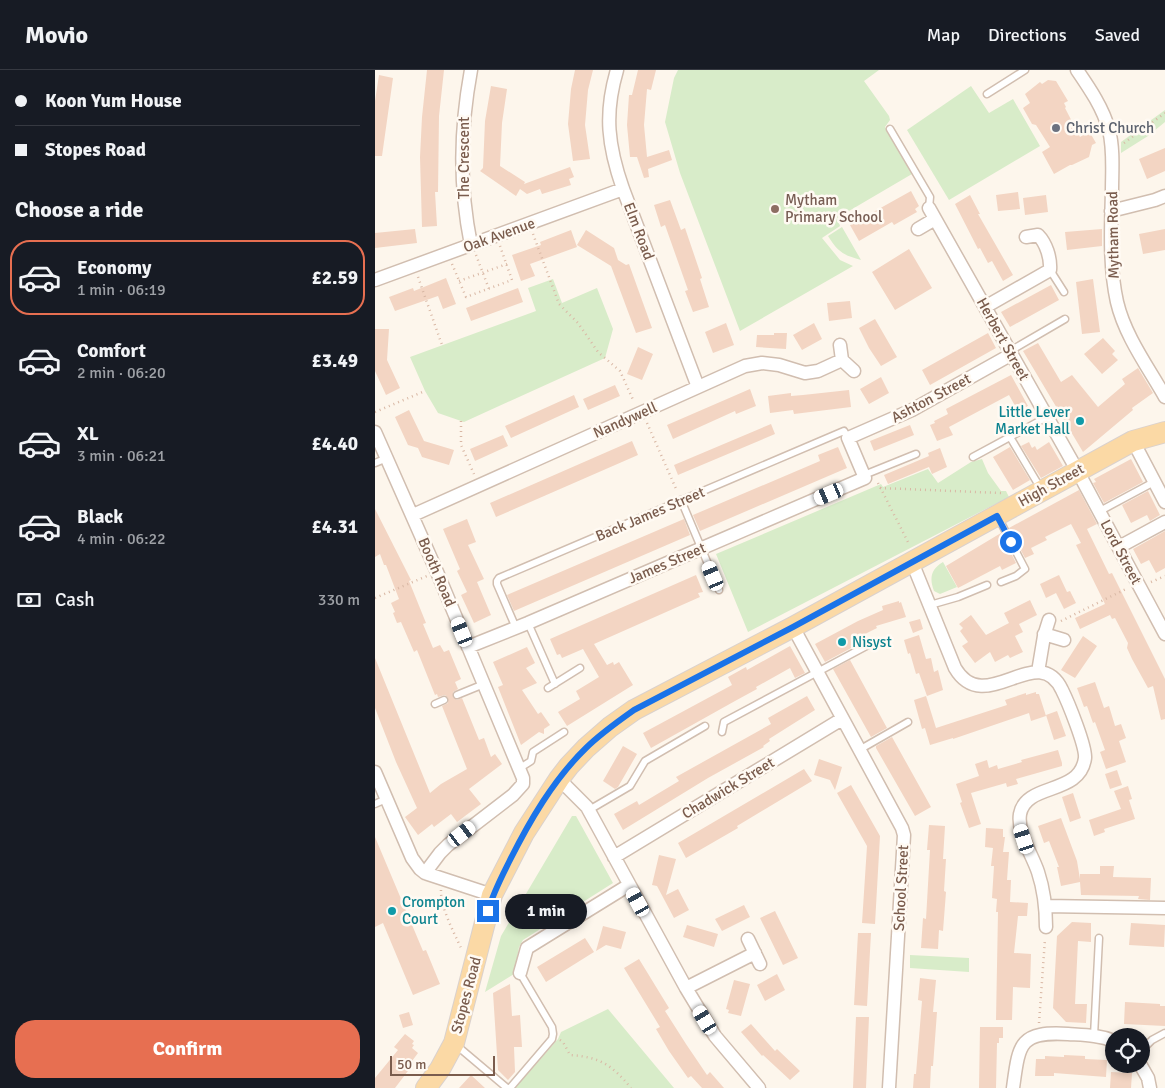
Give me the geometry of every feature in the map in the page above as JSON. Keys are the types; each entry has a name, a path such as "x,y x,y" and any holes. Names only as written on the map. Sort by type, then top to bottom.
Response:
{"main road":[{"name":"High Street","path":"559,779 586,748 610,727 634,710 793,627 997,516 1077,470 1133,441 1165,432"},
{"name":"Stopes Road","path":"426,1088 440,1069 454,1043 492,895 524,833 559,779"}],"street":[{"name":"The Crescent","path":"471,70 464,111 462,154 464,211 471,245"},
{"name":"Elm Road","path":"617,70 611,100 609,130 612,155 698,388"},
{"name":"Mytham Road","path":"1077,70 1102,110 1109,131 1113,270 1117,302 1129,333 1165,397"},
{"name":"Oak Avenue","path":"375,280 623,189"},
{"path":"1111,211 1165,196"},
{"path":"918,229 932,214"},
{"name":"Herbert Street","path":"932,214 1077,470"},
{"path":"985,307 1050,270 1042,239 1038,236 1027,237"},
{"path":"840,345 842,360 854,371"},
{"name":"Ashton Street","path":"848,438 903,414 1011,353"},
{"name":"Nandywell","path":"413,515 745,366 762,363 779,365 805,373 818,371 842,360"},
{"name":"Booth Road","path":"375,432 381,460 413,515 520,768"},
{"path":"848,438 865,476"},
{"path":"1133,441 1165,502"},
{"name":"Lord Street","path":"1077,470 1165,632"},
{"name":"James Street","path":"468,646 522,626 865,476"},
{"path":"1119,547 1165,522"},
{"path":"914,561 955,668 965,681 979,686 987,686 1026,673 1038,672 1050,676 1060,686 1083,745 1085,758 1080,772 1072,780 1037,794 1025,803 1020,814 1020,828 1038,873 1046,906 1047,928"},
{"name":"School Street","path":"793,627 902,828 904,835 889,1088"},
{"path":"1038,672 1046,628 1064,640"},
{"name":"Chadwick Street","path":"614,857 843,719"},
{"path":"425,874 448,845 520,789 523,784 523,778 520,768"},
{"path":"375,772 381,802 415,864 425,874 492,895"},
{"path":"559,779 589,810 629,885 715,1036 759,1088"},
{"path":"521,973 527,948 629,885"},
{"path":"1046,906 1165,908"},
{"path":"687,988 758,958 748,939"},
{"path":"1013,1088 1018,1054 1025,1043 1034,1036 1046,1033 1094,1036 1105,1039"},
{"path":"1145,1073 1148,1078 1149,1088"}],"lane":[{"path":"987,94 1025,70"},
{"path":"890,129 930,197 932,214"},
{"path":"1050,270 1064,292"},
{"path":"1011,353 1065,319"},
{"path":"973,457 1047,417"},
{"name":"Back James Street","path":"555,684 497,584 499,578 844,431 848,438"},
{"path":"1010,437 1042,490"},
{"path":"865,476 916,454"},
{"path":"1099,511 1154,482"},
{"path":"681,500 719,590"},
{"path":"997,516 1025,569 1016,576 1001,582"},
{"path":"930,605 987,585"},
{"path":"722,732 724,722 870,644"},
{"path":"548,688 580,668"},
{"path":"457,695 484,684"},
{"path":"435,704 444,700"},
{"path":"859,750 908,722"},
{"path":"589,810 630,786 645,761 705,726"},
{"path":"520,768 531,761 533,752 564,732"},
{"path":"1094,1036 1099,938"},
{"path":"454,1043 509,1088 552,1039 553,1034 552,1027 521,973"},
{"path":"1150,1042 1165,1033"}],"path":[{"path":"1111,149 1120,146 1165,113"},
{"path":"529,224 559,304 578,323 598,352 620,371 681,500"},
{"path":"448,253 465,297 489,289 512,280 497,236"},
{"path":"471,245 489,289"},
{"path":"459,281 507,264"},
{"path":"414,266 442,345"},
{"path":"375,412 425,390"},
{"path":"461,421 461,445 479,485"},
{"path":"865,476 876,480 881,488 914,561"},
{"path":"881,488 1006,494"},
{"path":"375,598 437,572"},
{"path":"1046,628 1138,583"},
{"path":"441,879 441,896 446,913 461,948 474,965"},
{"path":"1039,1035 1047,928"},
{"path":"553,1034 563,1042 570,1055 589,1056 604,1063 620,1075 631,1088"}],"green space":[{"name":"Mytham Primary School","path":"678,70 879,70 864,81 889,116 890,120 885,127 912,174 837,218 840,226 822,238 840,260 853,266 740,331 680,173 665,122 674,78"},
{"path":"971,86 989,113 1013,99 1040,146 949,200 907,130"},
{"path":"1165,110 1165,122 1148,136 1121,153 1121,142"},
{"path":"842,227 861,260 841,252 828,236"},
{"path":"553,279 562,303 597,288 613,329 605,358 464,422 438,413 425,391 410,357 536,311 528,288"},
{"path":"982,459 988,473 1001,491 1006,491 1009,497 748,632 716,554 881,484 883,487 928,469 938,483 971,462"},
{"path":"943,562 957,587 940,594 934,591 931,578 936,568"},
{"path":"572,816 576,816 613,883 523,940 519,947 514,974 485,992 501,936"},
{"path":"910,955 969,958 969,972 910,968"},
{"path":"608,1009 674,1088 515,1088 558,1039 561,1032"}],"building":[{"path":"427,70 444,70 439,116 438,192 435,192 437,226 422,227 420,157"},
{"path":"575,70 593,70 588,90 585,125 590,159 573,161 568,124 571,89"},
{"path":"638,70 656,70 651,90 647,89 644,125 647,157 669,150 672,160 648,169 649,177 644,178 637,157 630,157 627,125 629,95 632,95"},
{"path":"379,75 393,78 382,156 375,156 375,101"},
{"name":"Christ Church","path":"1048,80 1056,81 1068,101 1064,103 1065,108 1080,137 1089,131 1096,143 1092,145 1089,157 1054,174 1042,152 1050,147 1036,125 1032,124 1023,108 1030,103 1025,94 1040,82 1042,84"},
{"path":"491,86 507,89 502,123 500,166 525,182 524,184 570,167 574,177 569,179 571,185 542,194 540,189 527,194 520,189 516,196 480,171 483,168 485,121"},
{"path":"1165,148 1165,171 1147,179 1139,159"},
{"path":"911,191 919,206 915,209 917,212 894,225 892,222 859,241 850,225"},
{"path":"1018,192 1020,209 998,211 996,195"},
{"path":"970,195 980,214 978,214 1013,275 1003,281 992,261 988,263 980,248 978,249 955,204"},
{"path":"1046,195 1048,212 1025,215 1023,198"},
{"path":"670,200 681,230 685,228 702,278 700,279 709,307 693,312 685,291 688,290 665,225 661,227 654,205"},
{"path":"415,229 417,243 375,248 375,233"},
{"path":"1102,229 1102,246 1067,250 1065,232"},
{"path":"1165,229 1165,250 1143,254 1139,234"},
{"path":"571,230 577,247 530,264 535,276 521,281 512,255 541,245 540,242"},
{"path":"586,230 614,248 618,260 626,265 629,264 652,328 636,333 611,266 577,245"},
{"path":"909,249 932,288 895,310 872,272"},
{"path":"446,278 456,304 443,309 438,296 395,311 389,297 413,288 414,291"},
{"path":"1093,279 1100,332 1082,334 1076,282"},
{"path":"1051,285 1059,300 1010,327 1001,312"},
{"path":"518,288 523,302 471,321 466,308"},
{"path":"850,301 852,318 829,321 827,303"},
{"path":"875,319 897,357 881,366 859,328"},
{"path":"726,323 734,345 713,353 705,332"},
{"path":"814,323 822,339 802,350 793,335"},
{"path":"375,329 389,329 387,360 400,388 386,395 375,371"},
{"path":"774,333 787,333 786,349 756,347 757,335 774,335"},
{"path":"988,333 996,348 930,385 922,370"},
{"path":"1103,338 1115,351 1112,354 1118,360 1102,374 1084,354"},
{"path":"1038,343 1061,382 1072,375 1098,407 1125,384 1122,379 1138,368 1153,393 1132,408 1133,410 1083,452 1023,351"},
{"path":"638,347 653,354 642,380 627,374"},
{"path":"1011,375 1028,406 1018,411 1009,395 949,427 953,435 937,441 930,425 948,414 946,409"},
{"path":"881,377 889,393 869,404 860,389"},
{"path":"615,385 620,396 588,410 583,399"},
{"path":"750,389 756,406 736,414 735,411 673,439 667,425"},
{"path":"849,390 851,407 794,414 793,410 770,413 768,396 791,393 791,396"},
{"path":"574,395 579,407 511,438 505,426"},
{"path":"409,410 424,441 454,450 449,465 422,457 418,448 408,445 395,417"},
{"path":"771,424 775,434 678,475 674,465"},
{"path":"910,425 914,435 874,451 870,441"},
{"path":"503,435 508,446 475,461 470,449"},
{"path":"632,441 638,455 496,517 490,503"},
{"path":"1029,442 1032,448 1035,446 1037,450 1049,442 1063,466 1041,478 1021,446"},
{"path":"838,447 847,468 700,531 693,515 820,461 818,455"},
{"path":"1010,447 1030,480 1013,490 993,457"},
{"path":"940,448 947,467 932,474 929,467 888,484 884,475 929,456 928,453"},
{"path":"1131,459 1143,482 1104,503 1093,483 1096,482 1094,479"},
{"path":"1079,490 1097,524 1087,529 1109,574 1112,573 1165,679 1165,719 1161,720 1153,686 1148,688 1132,659 1127,648 1128,643 1115,618 1112,619 1110,615 1080,629 1075,618 1105,604 1076,545 1081,543 1071,524 1045,537 1047,540 1031,548 1034,554 1025,558 1009,528"},
{"path":"1148,491 1160,515 1150,521 1147,515 1131,523 1122,505"},
{"path":"375,509 411,580 409,581 426,623 423,624 433,648 440,645 444,652 449,650 461,679 455,682 458,689 453,692 453,697 457,700 462,698 479,740 484,738 491,757 495,754 502,764 469,789 481,804 457,822 451,814 434,827 432,824 418,835 405,817 417,808 396,762 375,708 375,658 430,793 441,784 467,769 442,706 448,703 448,698 445,695 438,697 437,694 435,695 417,650 414,652 401,622 397,623 393,613 395,612 391,603 399,599 380,554 375,557"},
{"path":"467,519 476,542 468,545 484,579 477,582 491,615 474,623 461,595 467,592 457,571 460,569 443,529"},
{"path":"684,519 690,535 514,611 507,595"},
{"path":"1165,531 1165,568 1156,573 1149,560 1141,564 1133,549"},
{"path":"1001,533 1016,563 1002,570 1000,566 958,588 946,566"},
{"path":"696,575 703,592 698,593 700,597 594,644 607,665 613,662 614,665 619,662 633,685 567,726 558,712 580,699 576,691 599,677 583,649 562,658 560,654 557,655 550,639"},
{"path":"1059,575 1067,592 1070,591 1076,603 1064,609 1056,593 1046,598 1040,584"},
{"path":"1030,600 1037,615 1019,624 1023,632 1015,636 1023,652 1010,658 1008,655 995,662 990,652 975,663 962,646 968,642 960,631 963,628 959,624 971,615 986,635 1009,623 1004,613"},
{"path":"899,601 906,617 876,626 877,628 865,634 868,639 825,662 815,644 883,610 882,606"},
{"path":"920,619 923,629 913,633 909,622"},
{"path":"919,635 926,659 931,658 934,672 938,670 943,690 927,696 919,673 916,674 904,640"},
{"path":"1083,636 1097,646 1075,678 1061,670"},
{"path":"790,646 805,673 795,678 790,668 756,687 757,689 651,748 643,733 732,685 728,677 746,667 747,670"},
{"path":"527,647 535,663 526,668 537,683 522,690 538,714 541,712 550,725 544,729 544,734 539,732 521,745 498,687 503,685 493,662"},
{"path":"850,660 887,728 871,737 833,669"},
{"path":"1095,682 1104,708 1109,706 1115,726 1121,724 1126,738 1119,741 1126,762 1106,769 1100,752 1105,750 1095,722 1093,723 1087,706 1084,707 1077,688"},
{"path":"1036,692 1036,694 1039,694 1046,716 1031,721 1029,713 930,745 925,728 922,729 914,700 926,696 936,728 1007,705 1005,700 1026,693 1026,695"},
{"path":"807,696 815,710 769,739 770,741 764,747 708,778 623,830 614,814 637,801 639,805 679,781 676,777 771,724 768,718"},
{"path":"1057,711 1066,736 1054,740 1046,715"},
{"path":"892,737 931,807 915,816 876,748 876,746"},
{"path":"623,746 637,754 615,789 603,781"},
{"path":"1058,750 1062,766 1016,779 1018,784 1007,787 1006,783 971,793 981,824 969,828 960,803 962,802 956,784 979,776 975,764 987,760 989,768 997,765 998,769 1022,762 1021,760"},
{"path":"819,759 842,767 835,790 830,780 814,775"},
{"path":"804,769 812,781 737,826 738,828 686,858 678,843"},
{"path":"1117,770 1122,785 1110,789 1105,774"},
{"path":"851,785 880,836 875,924 862,923 867,846 837,793"},
{"path":"1128,786 1132,799 1129,800 1135,819 1104,829 1105,832 1094,836 1089,820 1121,809 1114,791"},
{"path":"1073,793 1081,818 1070,822 1062,797"},
{"path":"1061,818 1077,861 1080,879 1080,874 1100,874 1100,866 1114,866 1113,877 1151,878 1150,900 1138,899 1139,896 1081,895 1080,882 1061,886 1057,867 1059,867 1049,841 1044,843 1038,826"},
{"path":"929,825 945,826 943,859 946,859 944,891 946,892 943,931 939,930 938,949 921,948 923,918 926,919 930,850 927,850"},
{"path":"986,828 1003,829 1003,837 1005,837 1003,852 1009,852 1007,880 1011,880 1010,902 1028,903 1027,916 1018,916 1014,953 1031,954 1030,988 1013,987 1012,1020 996,1020 998,912 996,912 997,899 992,898 994,866 991,866 993,848 985,847"},
{"name":"Crompton Court","path":"375,837 423,951 426,950 440,984 413,995 383,923 375,927"},
{"path":"659,855 676,859 666,895 678,889 689,910 674,918 657,886 652,885"},
{"path":"744,905 750,917 722,931 715,919"},
{"path":"775,911 798,958 783,965 760,918"},
{"path":"1072,922 1091,923 1091,942 1078,941 1075,1004 1087,1004 1086,1023 1066,1022 1053,1008 1057,936"},
{"path":"1131,923 1165,925 1164,947 1129,945"},
{"path":"687,925 718,934 714,947 683,937"},
{"path":"603,926 626,932 621,949 606,945 596,951"},
{"path":"858,933 871,933 867,1006 854,1005"},
{"path":"585,938 594,952 546,982 537,967"},
{"path":"639,959 669,1008 665,1011 686,1044 707,1075 710,1072 724,1088 702,1088 691,1076 688,1078 669,1051 656,1029 660,1027 624,968"},
{"path":"777,974 785,990 765,1001 757,985"},
{"path":"920,978 936,980 933,1012 937,1012 930,1088 913,1088 914,1074 916,1074 922,1001 918,1000"},
{"path":"734,980 750,984 741,1016 728,1013 729,1010 726,1009"},
{"path":"510,984 512,1016 520,1015 522,1047 514,1047 515,1072 508,1080 498,1070 493,993"},
{"path":"1125,1002 1165,1006 1165,1026 1124,1024"},
{"path":"409,1012 413,1025 403,1028 399,1015"},
{"path":"856,1017 869,1017 866,1088 853,1088"},
{"path":"751,1024 775,1051 777,1049 800,1071 790,1080 762,1056 741,1032"},
{"path":"980,1027 1003,1027 1003,1038 999,1038 999,1043 997,1043 996,1088 979,1088"},
{"path":"405,1034 414,1041 412,1048 418,1053 409,1065 411,1067 395,1088 375,1088 375,1078 398,1050 394,1047"},
{"path":"1064,1055 1085,1056 1085,1059 1105,1060 1106,1077 1054,1073 1054,1076 1035,1076 1036,1059 1045,1059 1045,1056 1064,1057"},
{"path":"1111,1073 1132,1073 1131,1088 1110,1088"},
{"path":"471,1075 485,1088 459,1088"}],"place":[{"name":"Christ Church","path":"1056,128"},
{"name":"Mytham Primary School","path":"775,209"},
{"name":"Little Lever Market Hall","path":"1080,421"},
{"name":"Nisyst","path":"842,642"},
{"name":"Crompton Court","path":"392,911"}],"route":[{"path":"488,911 492,895 524,833 559,779 586,748 610,727 634,710 793,627 997,516 1011,542"}]}
